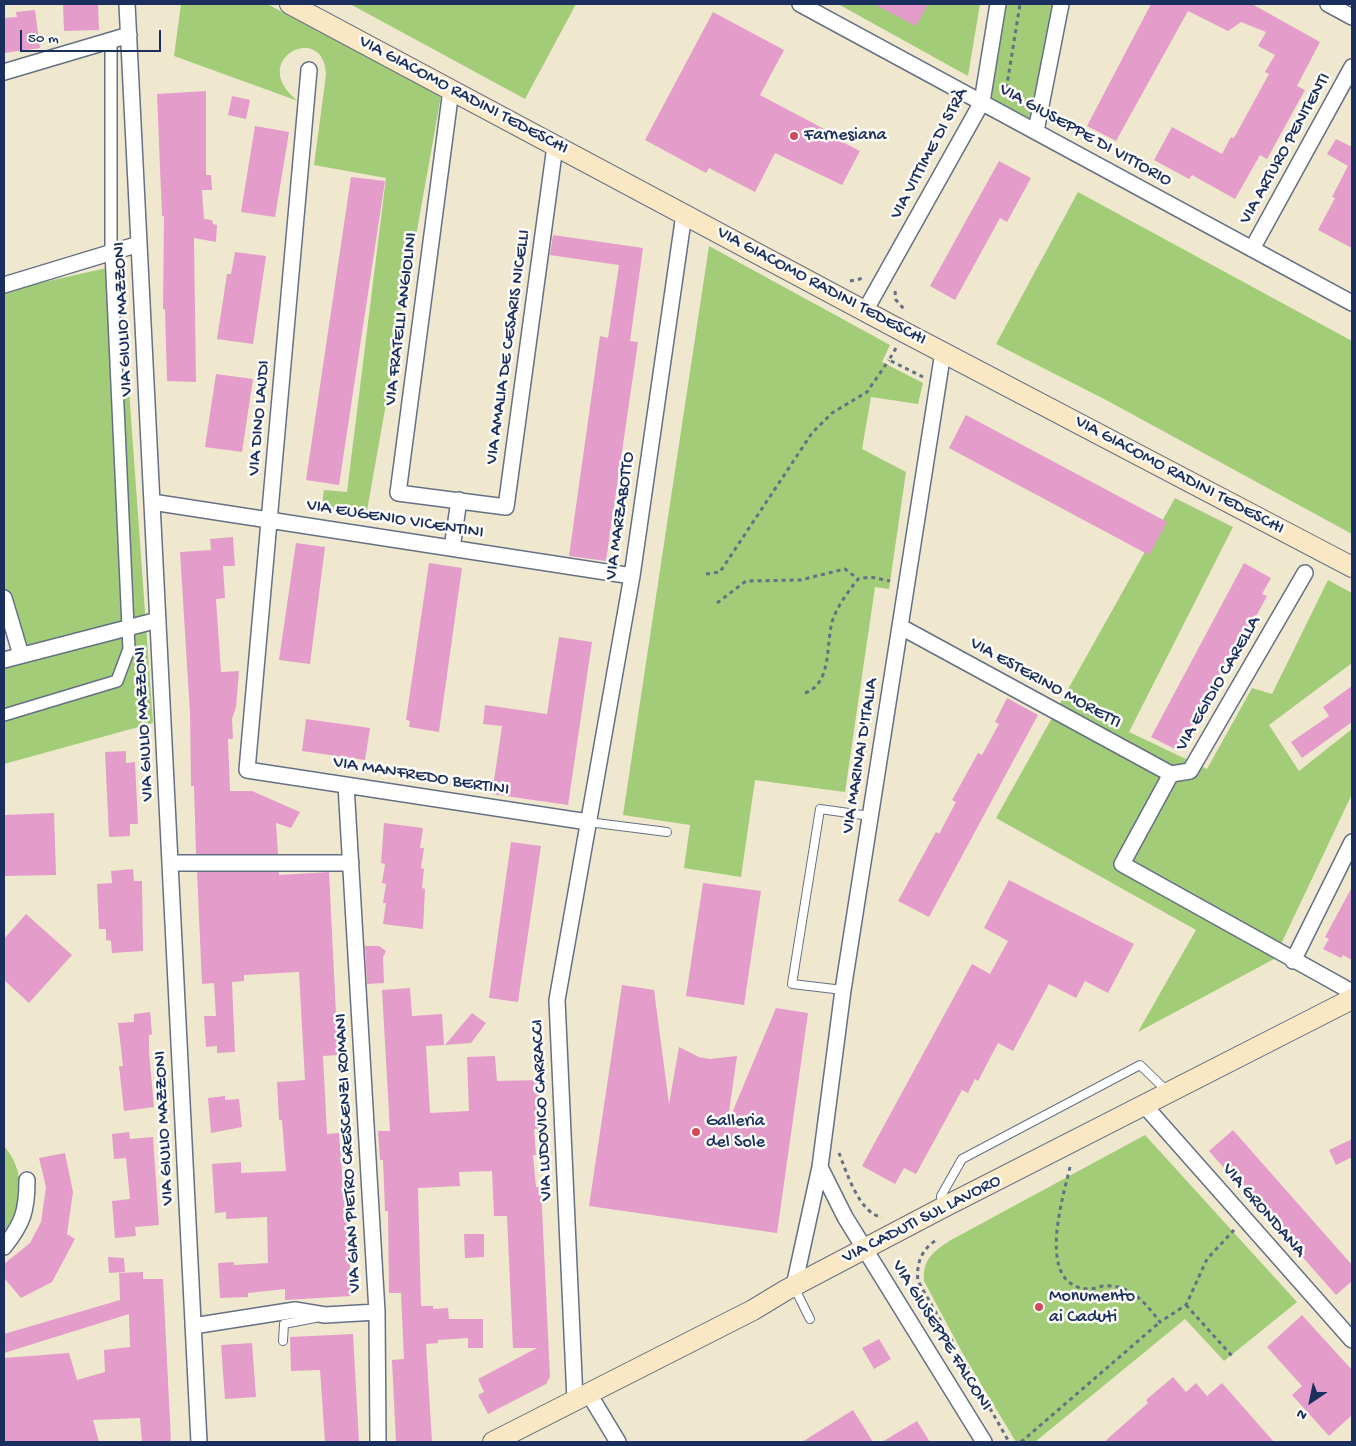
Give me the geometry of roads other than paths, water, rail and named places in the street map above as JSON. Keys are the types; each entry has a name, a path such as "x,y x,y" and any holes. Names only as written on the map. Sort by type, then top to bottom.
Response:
{"main road":[{"name":"VIA GIACOMO RADINI TEDESCHI","path":"290,4 865,311 1352,567"},
{"name":"VIA CADUTI SUL LAVORO","path":"493,1442 753,1310 794,1286 942,1208 1352,999"}],"street":[{"name":"VIA GIULIO MAZZONI","path":"127,4 199,1442"},
{"name":"VIA GIUSEPPE DI VITTORIO","path":"800,4 1352,304"},
{"name":"VIA VITTIME DI STRÀ","path":"865,311 982,102 998,4"},
{"path":"1036,131 1061,4"},
{"path":"1328,4 1352,17"},
{"path":"4,72 129,35"},
{"path":"4,715 117,681 129,649 111,252 111,39"},
{"name":"VIA ARTURO PENITENTI","path":"1252,249 1352,67"},
{"name":"VIA DINO LAUDI","path":"247,770 309,70"},
{"name":"VIA FRATELLI ANGIOLINI","path":"451,90 398,493 459,500"},
{"name":"VIA AMALIA DE CESARIS NICELLI","path":"459,500 506,507 555,146"},
{"name":"VIA MARZABOTTO","path":"588,822 632,576 684,214"},
{"path":"4,285 139,244"},
{"name":"VIA MARINAI D'ITALIA","path":"794,1286 820,1167 843,990 943,352"},
{"path":"452,548 459,500"},
{"name":"VIA EUGENIO VICENTINI","path":"152,502 632,576"},
{"name":"VIA EGIDIO CARELLA","path":"1305,573 1190,771 1171,774 1122,864 1352,992"},
{"path":"4,598 21,655"},
{"path":"4,660 128,626 158,620"},
{"name":"VIA ESTERINO MORETTI","path":"901,627 1171,774"},
{"name":"VIA MANFREDO BERTINI","path":"247,770 588,822"},
{"name":"VIA GIAN PIETRO CRESCENZI ROMANI","path":"346,785 377,1312 378,1442"},
{"name":"VIA LUDOVICO CARRACCI","path":"582,1397 557,1000 588,822"},
{"path":"1293,960 1352,842"},
{"path":"170,863 351,862"},
{"name":"VIA GRONDANA","path":"1145,1106 1352,1340"},
{"path":"820,1167 845,1217 865,1249"},
{"path":"4,1247 19,1229 25,1213 27,1205 27,1180"},
{"name":"VIA GIUSEPPE FALCONI","path":"865,1249 984,1442"},
{"path":"193,1326 294,1310 325,1315 377,1312"},
{"path":"582,1397 618,1442"}],"lane":[{"path":"843,990 792,984 820,809 870,816"},
{"path":"588,822 666,832"},
{"path":"942,1208 941,1196 962,1159 1140,1064 1169,1093"},
{"path":"794,1286 810,1318"},
{"path":"283,1341 284,1324 325,1315"}],"place":[{"name":"Farnesiana","path":"794,136"},
{"name":"Galleria del Sole","path":"696,1132"},
{"name":"Monumento ai Caduti","path":"1039,1307"}]}
